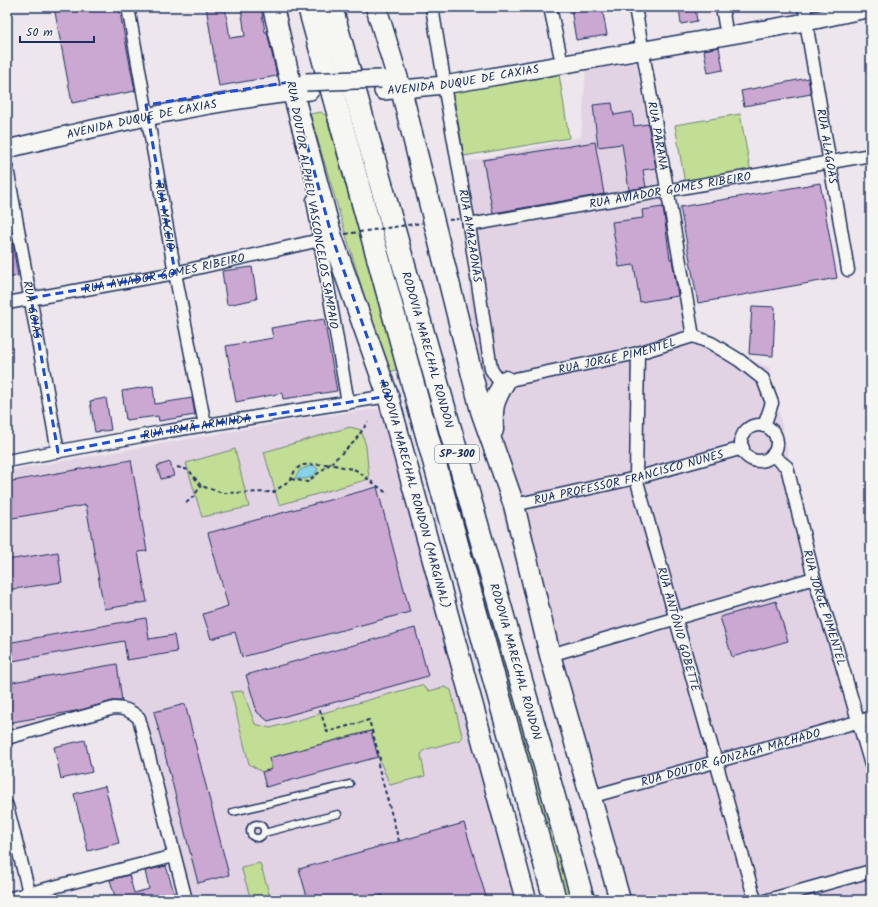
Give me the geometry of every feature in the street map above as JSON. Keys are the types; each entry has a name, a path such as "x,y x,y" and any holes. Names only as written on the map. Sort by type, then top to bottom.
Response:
{"highway":[{"name":"RUA DOUTOR ALPHEU VASCONCELOS SAMPAIO","path":"273,7 300,87"},
{"name":"RODOVIA MARECHAL RONDON","path":"309,7 555,900"},
{"name":"RODOVIA MARECHAL RONDON","path":"331,7 583,900"},
{"path":"376,7 391,84 481,411 514,505 550,655 620,900"},
{"name":"RODOVIA MARECHAL RONDON (MARGINAL)","path":"300,87 332,236 388,396 526,900"},
{"path":"495,452 491,409 505,380"}],"main road":[{"name":"AVENIDA DUQUE DE CAXIAS","path":"7,137 147,110 300,87 391,84 444,80 643,46 805,14 829,7"},
{"name":"AVENIDA DUQUE DE CAXIAS","path":"444,80 560,54 643,46 725,25 805,14 871,8"},
{"name":"AVENIDA DUQUE DE CAXIAS","path":"7,149 147,110"}],"street":[{"name":"RUA MACEIÓ","path":"128,7 175,273 205,425"},
{"name":"RUA AMAZAONAS","path":"432,7 469,225 491,369 496,377 505,380"},
{"path":"550,7 560,54"},
{"name":"RUA PARANÁ","path":"635,7 693,336"},
{"path":"722,7 725,25"},
{"name":"RUA ALAGOAS","path":"805,14 848,270"},
{"name":"RUA DOUTOR ALPHEU VASCONCELOS SAMPAIO","path":"300,87 320,240 348,403"},
{"name":"RUA AVIADOR GOMES RIBEIRO","path":"469,225 871,155"},
{"name":"RUA GOIÁS","path":"7,168 58,452"},
{"name":"RUA AVIADOR GOMES RIBEIRO","path":"7,302 175,273 320,240"},
{"path":"693,336 711,343 739,360 763,379 772,403 764,426"},
{"name":"RUA JORGE PIMENTEL","path":"505,380 638,353 693,336"},
{"name":"RUA ANTÔNIO GOBETTE","path":"638,353 636,478 755,900"},
{"name":"RUA IRMÃ ARMINDA","path":"7,461 205,425 388,396"},
{"path":"758,425 764,426 774,433 776,438 775,450 772,455 764,459 756,460 746,455 742,440 747,430 758,425"},
{"name":"RUA PROFESSOR FRANCISCO NUNES","path":"514,505 636,478 743,448"},
{"name":"RUA JORGE PIMENTEL","path":"772,455 787,467 814,578 836,645 871,765"},
{"path":"550,655 814,578"},
{"path":"7,738 114,708 124,708 139,718 186,900"},
{"name":"RUA DOUTOR GONZAGA MACHADO","path":"590,797 871,718"},
{"path":"7,806 30,897"},
{"path":"7,899 30,897 174,856"},
{"path":"768,900 871,871"}],"lane":[{"path":"233,812 350,784"},
{"path":"264,833 338,814"}],"path":[{"path":"345,234 422,223"},
{"path":"291,479 307,482 354,442 368,422"},
{"path":"177,467 188,470 201,486 223,493 274,492 291,479 295,470 302,465 330,464 356,470 388,494"},
{"path":"186,503 193,497 201,486"},
{"path":"320,710 327,732 369,720 380,759 378,765 399,841"}],"highlighted area":[{"path":"290,82 332,237 388,396 162,432 58,452 31,298 175,273 146,105"}],"shaded area":[{"path":"636,63 663,210 691,341 769,367 810,552 865,720 871,719 871,900 609,900 472,402 466,162 581,137 586,70"},
{"path":"376,409 383,411 521,900 193,900 142,715 122,706 7,735 7,471 308,418"}],"green space":[{"path":"559,74 569,138 464,156 453,92"},
{"path":"321,112 326,116 398,369 390,372 385,366 310,114"},
{"path":"740,114 751,173 685,184 675,125"},
{"path":"393,237 577,900 563,900 379,238"},
{"path":"350,427 361,430 366,446 369,479 279,505 264,452"},
{"path":"235,449 249,507 202,517 186,463"},
{"path":"421,685 429,691 445,687 451,690 462,736 460,740 424,750 421,755 425,776 390,785 378,757 370,731 269,758 272,769 262,772 249,764 231,692 243,691 255,724 270,728"},
{"path":"260,863 271,900 251,900 241,867"}],"water":[{"path":"313,465 318,469 314,475 305,479 295,478 300,470"}],"building":[{"path":"54,7 119,7 135,91 72,103"},
{"path":"206,7 225,7 230,38 245,36 241,7 261,7 265,32 267,32 277,76 219,86"},
{"path":"578,7 602,7 607,35 576,40 571,9"},
{"path":"679,7 695,7 697,21 681,24"},
{"path":"719,47 723,70 708,73 704,50"},
{"path":"808,78 811,94 744,106 741,91"},
{"path":"612,103 614,115 632,112 634,126 648,124 656,168 643,170 646,187 629,190 622,144 598,147 593,105"},
{"path":"595,142 604,194 493,213 483,160"},
{"path":"820,183 837,278 698,303 680,207"},
{"path":"663,207 670,259 672,259 678,296 640,302 634,265 619,267 612,222 643,218 642,210"},
{"path":"11,236 18,276 7,278 7,237"},
{"path":"252,267 257,299 227,305 222,271"},
{"path":"752,306 775,307 773,356 749,354"},
{"path":"324,319 337,391 283,399 282,393 236,402 226,346 273,338 271,328"},
{"path":"153,386 155,404 192,398 195,415 159,421 158,416 126,420 122,391"},
{"path":"106,398 111,430 95,432 90,401"},
{"path":"131,460 147,551 138,552 147,602 104,609 86,505 7,519 7,482"},
{"path":"170,462 174,476 161,479 157,466"},
{"path":"377,487 410,612 242,657 235,632 211,639 203,614 228,606 208,533"},
{"path":"58,552 62,582 7,590 7,560"},
{"path":"776,601 788,641 732,657 720,617"},
{"path":"146,618 149,639 174,635 177,652 127,660 124,641 7,662 7,643"},
{"path":"415,628 428,676 268,721 257,712 246,675"},
{"path":"117,664 122,701 112,701 81,710 7,723 7,683"},
{"path":"185,704 229,875 198,883 154,712"},
{"path":"371,731 378,757 266,787 262,772 272,769 269,758"},
{"path":"85,740 92,772 61,779 54,747"},
{"path":"105,786 119,843 88,851 74,794"},
{"path":"464,823 487,900 384,900 383,895 365,900 308,900 299,869"},
{"path":"166,866 176,899 116,900 110,880 129,875 134,893 149,889 145,871"}]}
